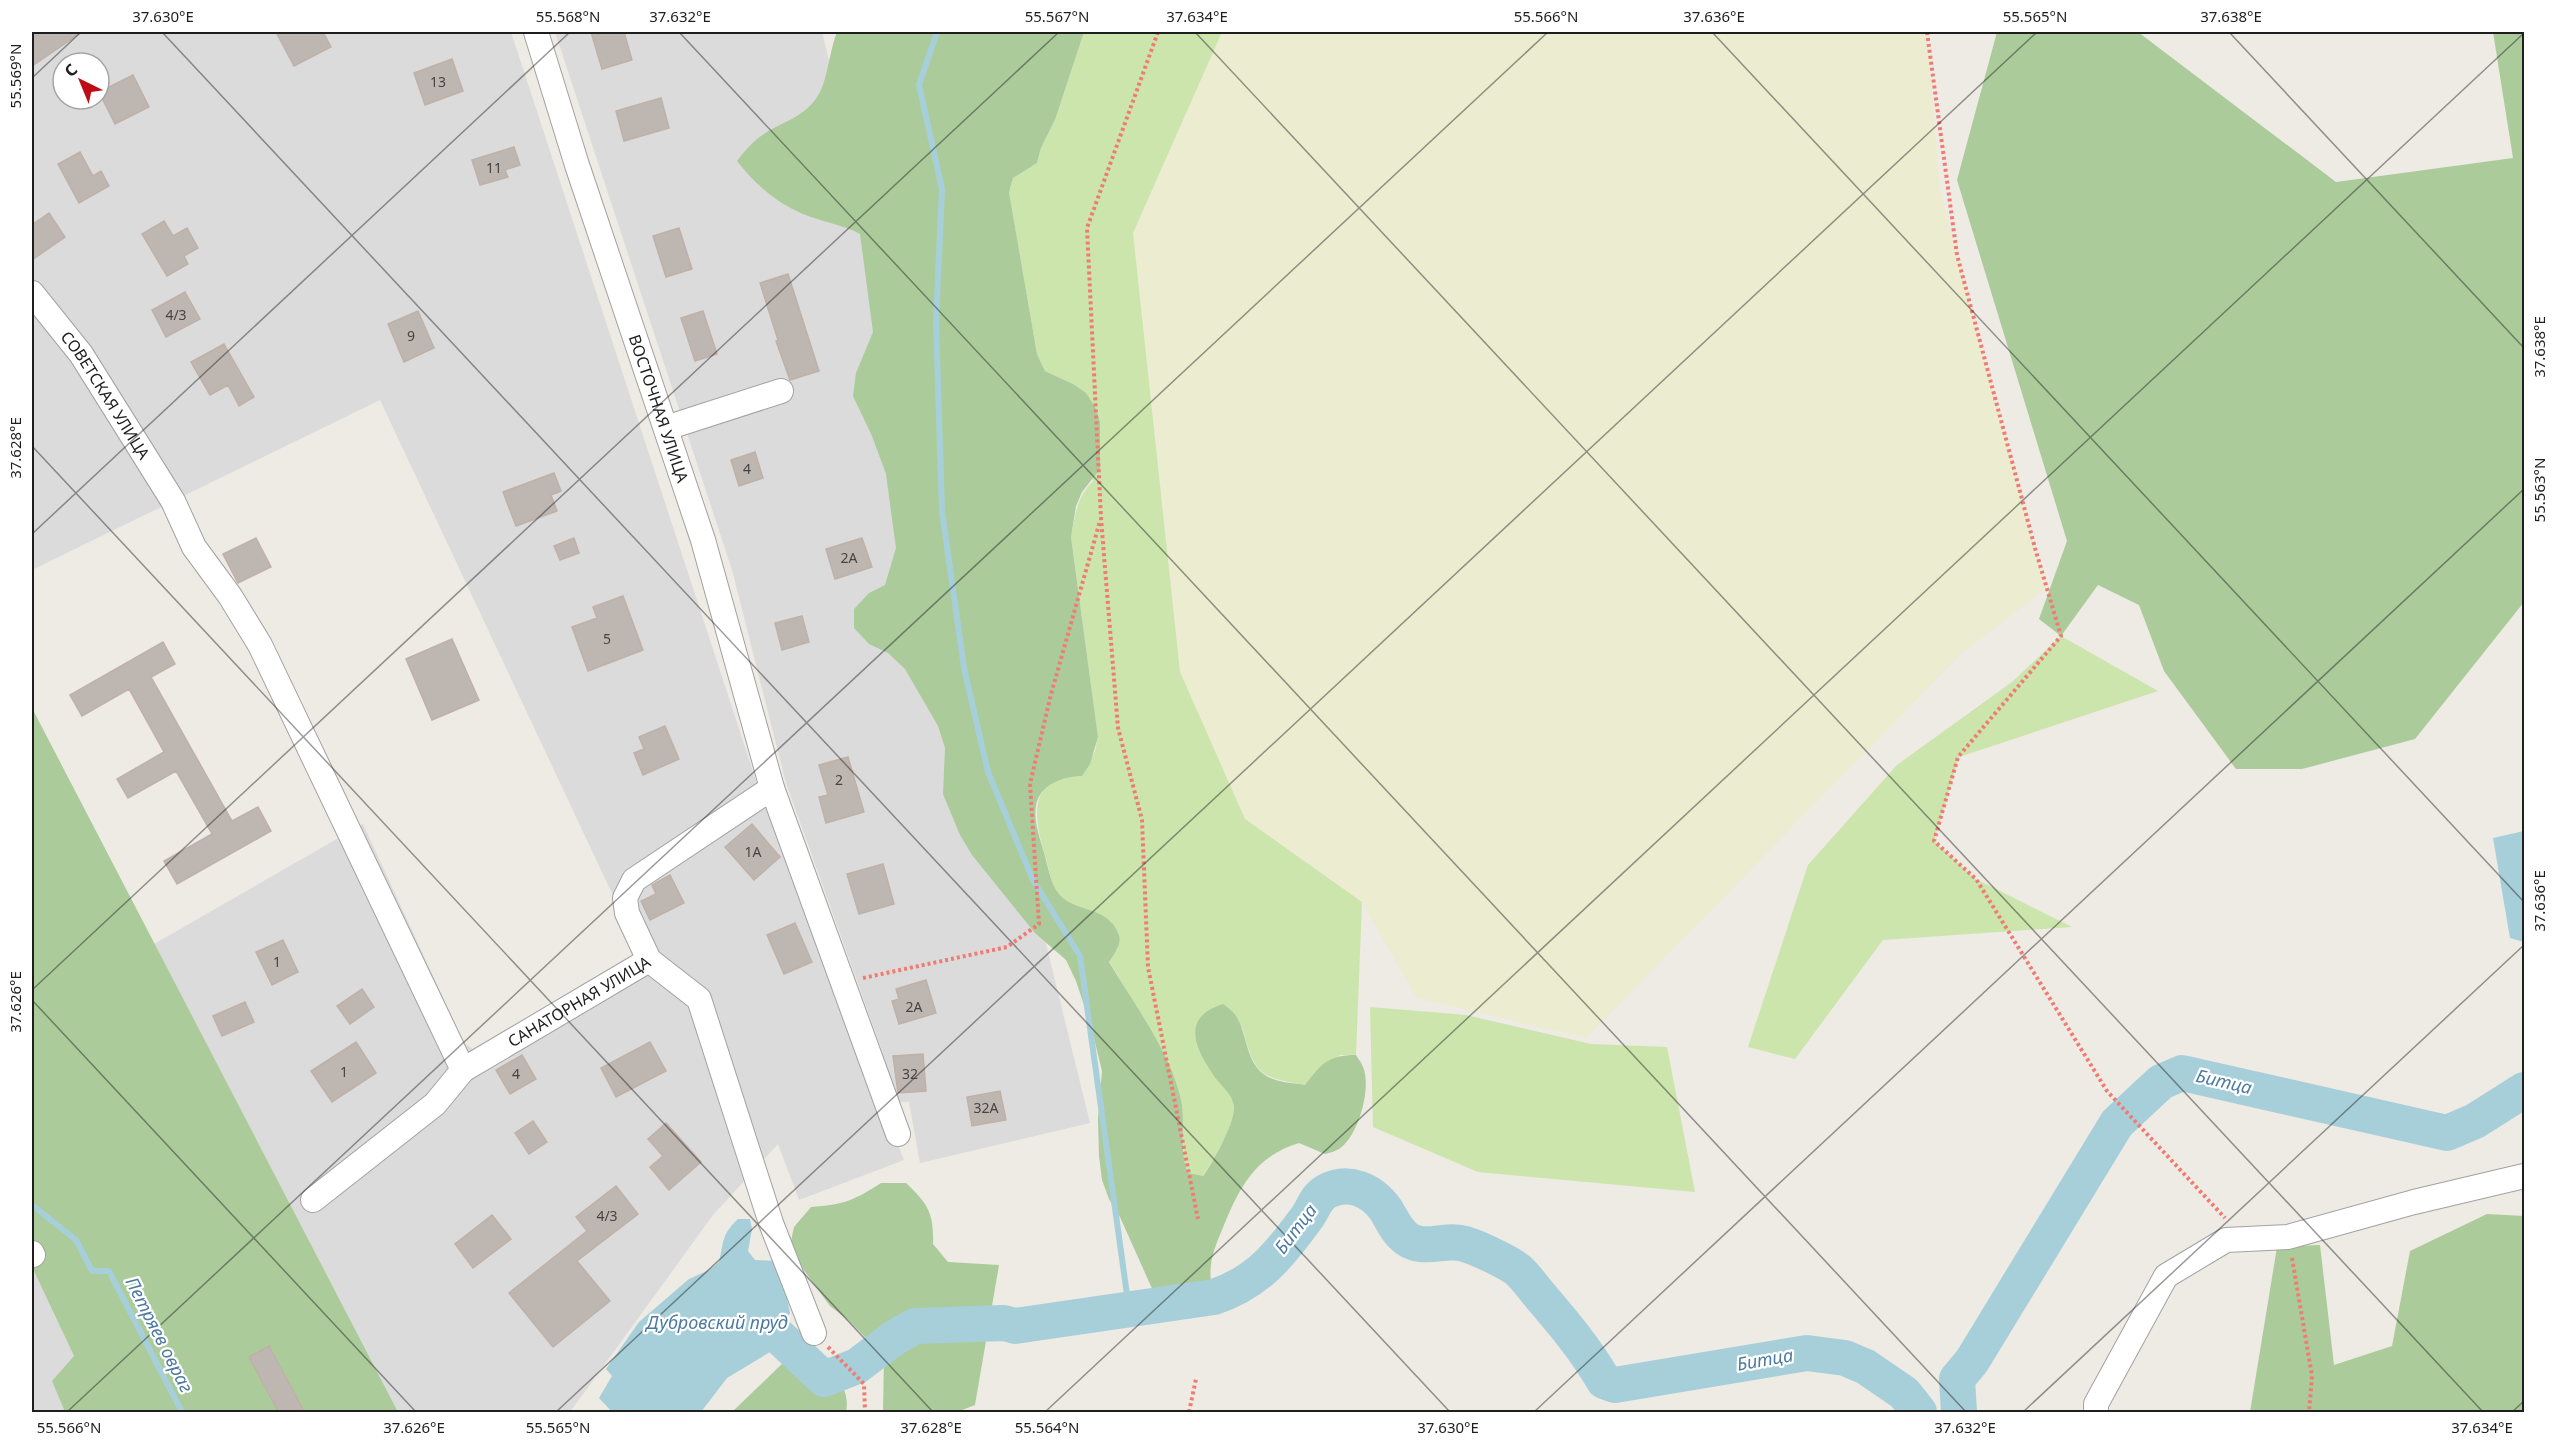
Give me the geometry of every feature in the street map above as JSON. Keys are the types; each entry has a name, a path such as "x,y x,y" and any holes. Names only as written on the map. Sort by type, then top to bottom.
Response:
{"street":[{"name":"ВОСТОЧНАЯ УЛИЦА","path":"536,32 577,165 703,540 772,788 898,1134"},
{"name":"СОВЕТСКАЯ УЛИЦА","path":"32,292 81,354 173,501 194,547 230,596 260,645 463,1070"},
{"path":"666,428 781,391"},
{"name":"САНАТОРНАЯ УЛИЦА","path":"313,1200 435,1104 463,1070 649,960 627,913 625,898 634,880 772,788"},
{"path":"649,960 699,999 771,1223 813,1333"},
{"path":"2096,1413 2096,1404 2166,1276 2226,1240 2288,1237 2524,1176"}],"path":[{"path":"1158,32 1087,228 1101,518 1118,728 1142,820 1148,967 1198,1219"},
{"path":"1927,32 1957,255 2061,636 1959,757 1934,841 1976,879 2107,1091 2244,1239"},
{"path":"843,982 1007,947 1039,924 1030,784 1051,694 1101,518"},
{"path":"2288,1237 2312,1376 2309,1413"},
{"path":"840,1360 864,1384 865,1413"},
{"path":"1190,1413 1196,1379"}],"shaded area":[{"path":"32,32 511,32 761,796 904,1160 799,1200 778,1144 713,1215 570,1412 398,1412 154,944 363,824 464,1043 476,1051 640,953 380,400 32,570"},
{"path":"555,32 822,32 1090,1123 920,1163 909,1102 892,1102 882,1051 786,783 732,570"},
{"path":"32,1267 74,1356 53,1381 65,1412 32,1412"}],"green space":[{"path":"837,32 1084,32 1055,120 1041,148 1037,163 1013,178 1009,192 1037,354 1045,371 1086,393 1095,407 1100,422 1100,469 1082,492 1076,506 1071,537 1098,737 1090,764 1082,776 1060,780 1042,792 1036,806 1040,838 1052,881 1059,894 1074,904 1107,918 1118,933 1119,944 1109,962 1152,1031 1171,1068 1182,1105 1183,1147 1188,1173 1203,1176 1223,1142 1234,1113 1231,1097 1214,1076 1197,1044 1196,1025 1201,1017 1210,1010 1223,1004 1236,1016 1252,1060 1257,1068 1273,1079 1305,1085 1326,1062 1346,1055 1356,1055 1365,1076 1366,1087 1362,1111 1346,1143 1339,1149 1325,1154 1299,1143 1284,1149 1261,1164 1243,1185 1215,1248 1210,1270 1212,1287 1154,1293 1102,1180 1098,1118 1102,1071 1091,1026 1076,981 1066,960 1035,933 972,855 960,835 943,794 945,748 938,726 905,669 888,653 869,644 854,628 854,609 869,593 885,585 896,548 886,474 872,436 853,396 856,373 873,332 860,234 803,214 783,204 758,185 737,161 758,138 796,117 814,101 824,81"},
{"path":"1084,32 1222,32 1133,233 1180,672 1245,819 1362,902 1356,1055 1340,1055 1315,1072 1305,1085 1277,1079 1268,1076 1255,1064 1242,1027 1207,1065 1229,1093 1234,1104 1234,1111 1223,1141 1202,1176 1188,1173 1184,1156 1182,1105 1171,1069 1152,1031 1109,961 1118,949 1111,921 1068,901 1058,893 1050,876 1037,815 1042,792 1051,784 1064,778 1082,775 1095,751 1098,737 1071,537 1080,500 1093,481 1073,384 1045,371 1037,354 1009,192 1013,178 1037,163 1041,148 1055,120"},
{"path":"1222,32 1927,32 1940,190 2046,589 1964,651 1586,1038 1417,998 1362,902 1245,819 1180,672 1133,233"},
{"path":"1997,32 2138,32 2336,182 2513,158 2493,32 2524,32 2524,602 2415,739 2302,769 2236,769 2164,671 2139,605 2098,585 2061,636 2039,619 2067,541 1957,180"},
{"path":"2061,636 2158,691 1959,757 1934,841 1976,879 2072,927 1883,940 1795,1059 1748,1047 1808,865 1897,765 2012,682"},
{"path":"32,708 398,1412 65,1412 52,1381 74,1356 32,1267"},
{"path":"1370,1007 1466,1015 1591,1044 1667,1047 1695,1192 1478,1172 1373,1127"},
{"path":"881,1183 906,1183 920,1197 931,1217 933,1244 948,1262 999,1265 975,1405 957,1412 883,1412 884,1356 848,1320 830,1306 789,1250 794,1227 811,1207 848,1201"},
{"path":"2487,1214 2524,1216 2524,1412 2250,1412 2277,1247 2320,1245 2334,1365 2392,1346 2410,1251"},
{"path":"805,1357 822,1366 836,1378 845,1393 846,1412 732,1412 784,1362"}],"water":[{"path":"2524,831 2524,942 2510,938 2493,838"},
{"name":"Дубровский пруд","path":"738,1219 750,1219 752,1229 748,1251 755,1260 779,1261 790,1313 770,1352 727,1378 701,1412 612,1412 599,1398 612,1376 606,1369 639,1322 689,1279 709,1270 719,1262 726,1234"}],"building":[{"path":"32,32 82,32 51,51 32,66"},
{"path":"276,32 323,32 331,47 294,66"},
{"path":"591,32 624,32 632,60 602,69"},
{"path":"452,59 463,91 425,105 414,73"},
{"path":"133,75 149,107 115,124 108,111 111,111 111,86"},
{"path":"661,98 669,128 624,141 616,111"},
{"path":"514,147 520,165 505,170 508,177 480,185 472,160"},
{"path":"80,152 93,176 101,171 109,186 79,203 58,164"},
{"path":"49,213 65,237 32,260 32,225"},
{"path":"164,221 173,236 187,228 198,248 184,256 188,264 167,276 142,234"},
{"path":"679,228 692,269 666,277 653,236"},
{"path":"788,274 819,371 790,380 776,341 778,340 760,283"},
{"path":"185,292 200,319 166,337 152,310"},
{"path":"418,311 434,348 404,362 388,324"},
{"path":"703,311 717,354 695,361 681,318"},
{"path":"224,344 254,397 239,406 228,385 210,395 191,362"},
{"path":"755,452 763,478 739,486 731,460"},
{"path":"554,473 561,491 551,495 557,511 516,526 503,492"},
{"path":"256,538 271,567 238,583 223,554"},
{"path":"574,538 579,553 560,560 554,546"},
{"path":"862,538 872,567 835,579 826,549"},
{"path":"623,596 643,650 588,671 572,627 597,618 593,607"},
{"path":"802,616 809,642 782,650 775,623"},
{"path":"452,639 479,700 432,720 406,659"},
{"path":"163,642 175,664 151,677 232,821 258,807 271,831 177,884 164,861 212,834 176,771 128,798 117,779 164,752 129,689 82,716 70,695"},
{"path":"665,726 679,759 643,775 634,753 644,749 639,737"},
{"path":"848,757 864,812 826,823 819,797 828,795 819,765"},
{"path":"752,824 780,857 754,880 725,847"},
{"path":"883,864 894,904 859,914 847,874"},
{"path":"670,875 684,903 650,920 641,901 656,894 652,885"},
{"path":"795,923 812,962 784,974 767,935"},
{"path":"283,940 298,972 272,985 256,952"},
{"path":"926,980 936,1013 899,1024 892,1001 899,999 896,989"},
{"path":"362,989 374,1007 350,1024 337,1006"},
{"path":"245,1002 254,1022 222,1036 213,1016"},
{"path":"356,1042 376,1073 332,1102 311,1071"},
{"path":"650,1042 666,1071 616,1097 601,1068"},
{"path":"923,1054 926,1091 898,1093 893,1056"},
{"path":"522,1055 536,1079 510,1094 496,1070"},
{"path":"1000,1091 1006,1120 972,1126 967,1097"},
{"path":"533,1121 547,1142 529,1154 515,1133"},
{"path":"666,1123 701,1162 669,1190 650,1167 663,1156 648,1139"},
{"path":"616,1186 638,1214 577,1261 610,1301 553,1347 509,1293 587,1231 576,1217"},
{"path":"492,1215 511,1239 473,1268 455,1244"},
{"path":"269,1346 305,1413 279,1413 249,1357"}],"waterway":[{"path":"937,32 919,85 942,189 936,322 942,511 964,668 988,772 1033,880 1080,956 1129,1309"},
{"name":"Битца","path":"1959,1412 1957,1379 1972,1361 2117,1123 2161,1082 2182,1073 2447,1133 2475,1121 2524,1090"},
{"name":"Битца","path":"742,1314 750,1309 824,1379 857,1366 894,1338 915,1326 1004,1323 1015,1326 1214,1297 1244,1283 1268,1265 1308,1216 1323,1193 1335,1188 1352,1187 1374,1197 1407,1239 1421,1244 1450,1242 1465,1244 1518,1270 1575,1338 1604,1381 1615,1385 1807,1353 1845,1358 1866,1367 1904,1393 1919,1412"},
{"name":"Петряев овраг","path":"32,1205 76,1240 92,1271 109,1271 182,1412"}]}
